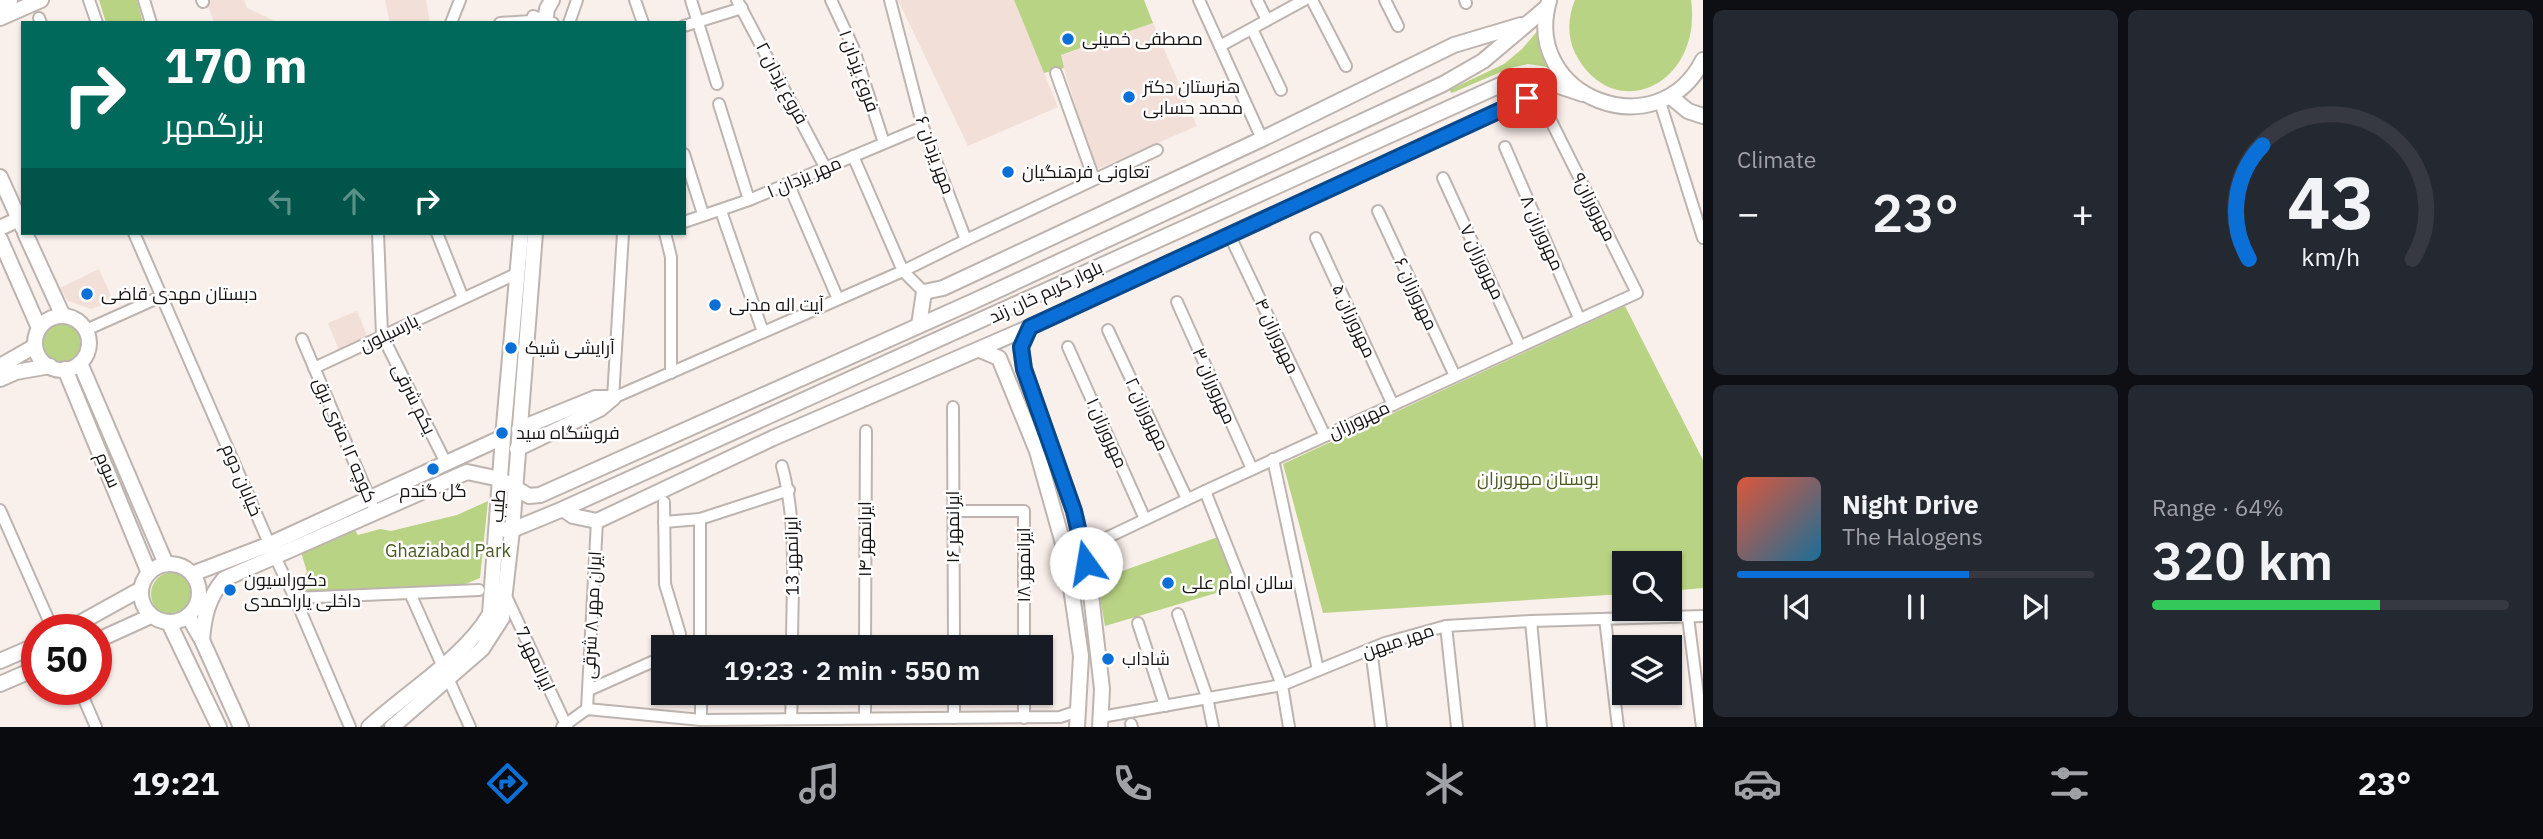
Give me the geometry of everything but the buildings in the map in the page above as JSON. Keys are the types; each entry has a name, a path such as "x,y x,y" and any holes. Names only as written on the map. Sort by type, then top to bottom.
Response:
{"main road":[{"path":"0,5 10,0"},
{"path":"548,21 552,0"},
{"path":"0,18 35,1"},
{"path":"1548,3 1546,27 1549,47 1562,73 1583,94"},
{"name":"بلوار کریم خان زند","path":"544,494 1443,84 1483,61 1548,3"},
{"path":"919,325 924,292 943,288 1262,139 1454,45 1526,24"},
{"path":"1703,60 1694,75 1665,99 1703,116"},
{"name":"بلوار کریم خان زند","path":"512,530 981,322 1507,82 1547,82 1607,105 1625,107 1665,99"},
{"path":"202,640 208,603 214,590 224,579 272,551 373,505 467,471 500,478 529,496 544,494 541,502 545,509 597,521 663,495 830,413 980,350 1230,236 1527,98 1547,82"},
{"path":"0,177 21,224"},
{"path":"0,228 21,226"},
{"path":"26,235 63,316"},
{"name":"طیب","path":"369,727 482,649 502,618 512,530 517,449 526,426 525,273 521,235"},
{"name":"طیب","path":"392,727 445,672 490,614 503,437 525,273 534,235"},
{"path":"0,239 39,328"},
{"path":"0,379 16,372 50,366 65,369 80,363 88,348 86,330 72,318 63,316 46,321 39,328 35,346 38,355 50,366"},
{"path":"1030,327 1021,347 1024,369 1074,511 1089,577 1099,653 1101,722"},
{"path":"0,366 35,346"},
{"path":"980,350 999,358 1038,457 1066,554 1081,656 1077,727"},
{"name":"سوم","path":"80,363 166,564"},
{"name":"سوم","path":"65,369 149,573"},
{"path":"537,439 526,426 595,398 614,398"},
{"path":"517,449 600,409 614,398"},
{"path":"771,414 830,413"},
{"path":"373,505 446,463 503,437"},
{"path":"1038,457 1053,451"},
{"path":"112,478 128,471"},
{"path":"496,529 512,530"},
{"path":"192,573 272,551"},
{"path":"166,564 175,564 192,573 199,591 194,609 188,616 169,623 159,621 151,615 141,599 141,589 149,573 166,564"},
{"path":"96,614 141,589"},
{"path":"112,633 151,615"},
{"path":"188,616 202,640 241,727"},
{"path":"169,623 216,721 232,708"},
{"path":"0,661 21,652"},
{"path":"0,684 21,675"}],"street":[{"path":"89,0 96,21"},
{"path":"144,0 150,21"},
{"path":"452,21 460,0"},
{"path":"570,21 577,0"},
{"path":"635,0 642,21"},
{"path":"691,0 717,84"},
{"name":"فروغ یزدان ۱","path":"831,0 853,47 884,143"},
{"name":"مهر یزدان ۶","path":"890,0 923,127 966,240"},
{"path":"1199,0 1262,139"},
{"path":"1257,0 1267,20"},
{"path":"1220,46 1304,0"},
{"path":"1312,0 1346,66"},
{"path":"1385,0 1398,26"},
{"path":"686,25 740,4"},
{"name":"فروغ یزدان ۲","path":"740,4 825,167"},
{"path":"531,21 533,16 546,21"},
{"path":"1252,29 1280,90"},
{"path":"1056,74 1094,179"},
{"path":"1665,99 1703,238"},
{"path":"719,104 749,200"},
{"name":"مهرورزان۹","path":"1551,121 1637,293"},
{"name":"مهر یزدان ۱","path":"686,221 749,200 923,127"},
{"name":"مهرورزان ۸","path":"1505,147 1579,318"},
{"path":"623,235 614,398 903,271 1157,150"},
{"path":"853,156 903,271 924,292"},
{"path":"686,160 703,214"},
{"name":"مهرورزان ۷","path":"1443,178 1520,346"},
{"path":"788,183 838,299"},
{"path":"721,211 763,332"},
{"name":"مهرورزان ۶","path":"1378,211 1455,376"},
{"name":"خیابان دوم","path":"135,235 350,727"},
{"path":"378,235 382,335"},
{"path":"438,235 463,298"},
{"path":"666,235 671,257 671,373"},
{"name":"مهرورزان ۴","path":"1230,236 1325,436"},
{"name":"مهرورزان ۵","path":"1316,238 1393,405"},
{"name":"پارسیلون","path":"314,369 463,298 525,273"},
{"name":"مهرورزان","path":"1083,550 1273,459 1637,293"},
{"path":"86,330 162,296"},
{"name":"مهرورزان ۳","path":"1177,302 1252,469"},
{"name":"مهرورزان ۲","path":"1108,330 1187,499"},
{"name":"یکم شرقی","path":"382,335 446,463"},
{"name":"کوچه ۱۲ متری برق","path":"302,339 373,505"},
{"name":"مهرورزان ۱","path":"1068,347 1145,519"},
{"name":"ایرانمهر ۱۶","path":"953,407 954,635"},
{"name":"ایرانمهر ۱۴","path":"865,635 866,431"},
{"path":"1273,459 1318,670"},
{"name":"ایرانمهر 13","path":"782,466 789,490 793,521 792,635"},
{"path":"664,522 699,519 789,490"},
{"path":"1205,491 1282,685 1289,727"},
{"path":"663,495 666,584 680,635"},
{"path":"0,510 46,614"},
{"name":"ایرانمهر ۱۸","path":"953,511 1024,511 1024,635"},
{"path":"699,519 701,635"},
{"name":"ایران مهر ٨ شرقی","path":"587,709 597,521"},
{"path":"295,598 479,590"},
{"path":"410,593 470,727"},
{"name":"ایرانمهر 7","path":"505,594 565,726"},
{"path":"1178,614 1207,697 1213,727"},
{"name":"مهر میهن","path":"1101,722 1207,697 1282,685 1371,649 1446,626 1703,616"},
{"path":"1688,617 1702,727"},
{"path":"1605,619 1618,727"},
{"path":"1531,621 1541,727"},
{"path":"1138,623 1165,706"},
{"path":"1446,626 1457,727"},
{"path":"1371,649 1381,727"},
{"path":"589,691 651,663"},
{"path":"86,705 96,727"},
{"path":"701,705 701,720"},
{"path":"791,719 792,705"},
{"path":"865,705 865,719"},
{"path":"954,705 954,718"},
{"path":"1024,705 1024,718"},
{"path":"565,726 587,709 726,724 791,719 832,723 865,719 922,722 954,718 995,722 1024,718 1060,718 1078,710"},
{"path":"644,715 648,727"}],"shaded area":[{"path":"206,0 244,0 247,8 275,21 213,21"},
{"path":"385,0 426,0 430,21 390,21"},
{"name":"مصطفی خمینی","path":"898,0 1014,0 1058,107 968,146"},
{"name":"هنرستان دکتر محمد حسابی","path":"1153,23 1197,126 1095,170 1060,56"},
{"name":"دبستان مهدی قاضی","path":"99,269 113,301 91,309 68,301 60,288"},
{"path":"357,311 368,338 339,350 328,323"}],"green space":[{"path":"99,0 137,0 142,21 105,21"},
{"name":"مصطفی خمینی","path":"1014,0 1144,0 1153,23 1061,55 1064,68 1044,73"},
{"path":"1575,0 1691,0 1691,30 1683,55 1670,74 1652,86 1632,91 1611,88 1591,75 1572,47 1569,27"},
{"path":"1540,28 1542,50 1548,67 1528,64 1510,68 1452,93 1449,90 1504,64 1522,49"},
{"name":"بوستان مهرورزان","path":"1625,306 1703,460 1703,588 1682,590 1682,551 1612,551 1612,595 1323,613 1283,464"},
{"path":"61,324 75,330 81,344 75,358 61,364 47,358 41,344 47,330"},
{"name":"Ghaziabad Park","path":"488,501 480,578 463,585 304,593 299,582 307,572 301,552 355,530 358,535 380,529 391,531 457,515"},
{"name":"سالن امام علی","path":"1218,537 1240,586 1105,626 1097,580"},
{"path":"173,572 189,578 195,594 189,610 173,616 157,610 151,594 157,578"}],"place":[{"name":"مصطفی خمینی","path":"1068,39"},
{"name":"هنرستان دکتر محمد حسابی","path":"1129,97"},
{"name":"تعاونی فرهنگیان","path":"1008,172"},
{"name":"دبستان مهدی قاضی","path":"87,294"},
{"name":"آیت اله مدنی","path":"715,305"},
{"name":"آرایشی شیک","path":"511,348"},
{"name":"فروشگاه سید","path":"502,433"},
{"name":"گل گندم","path":"433,469"},
{"name":"سالن امام علی","path":"1168,583"},
{"name":"دکوراسیون داخلی یاراحمدی","path":"230,590"},
{"name":"شاداب","path":"1108,659"}],"route":[{"path":"1086,563 1074,511 1024,369 1021,347 1030,327 1527,98"}]}
